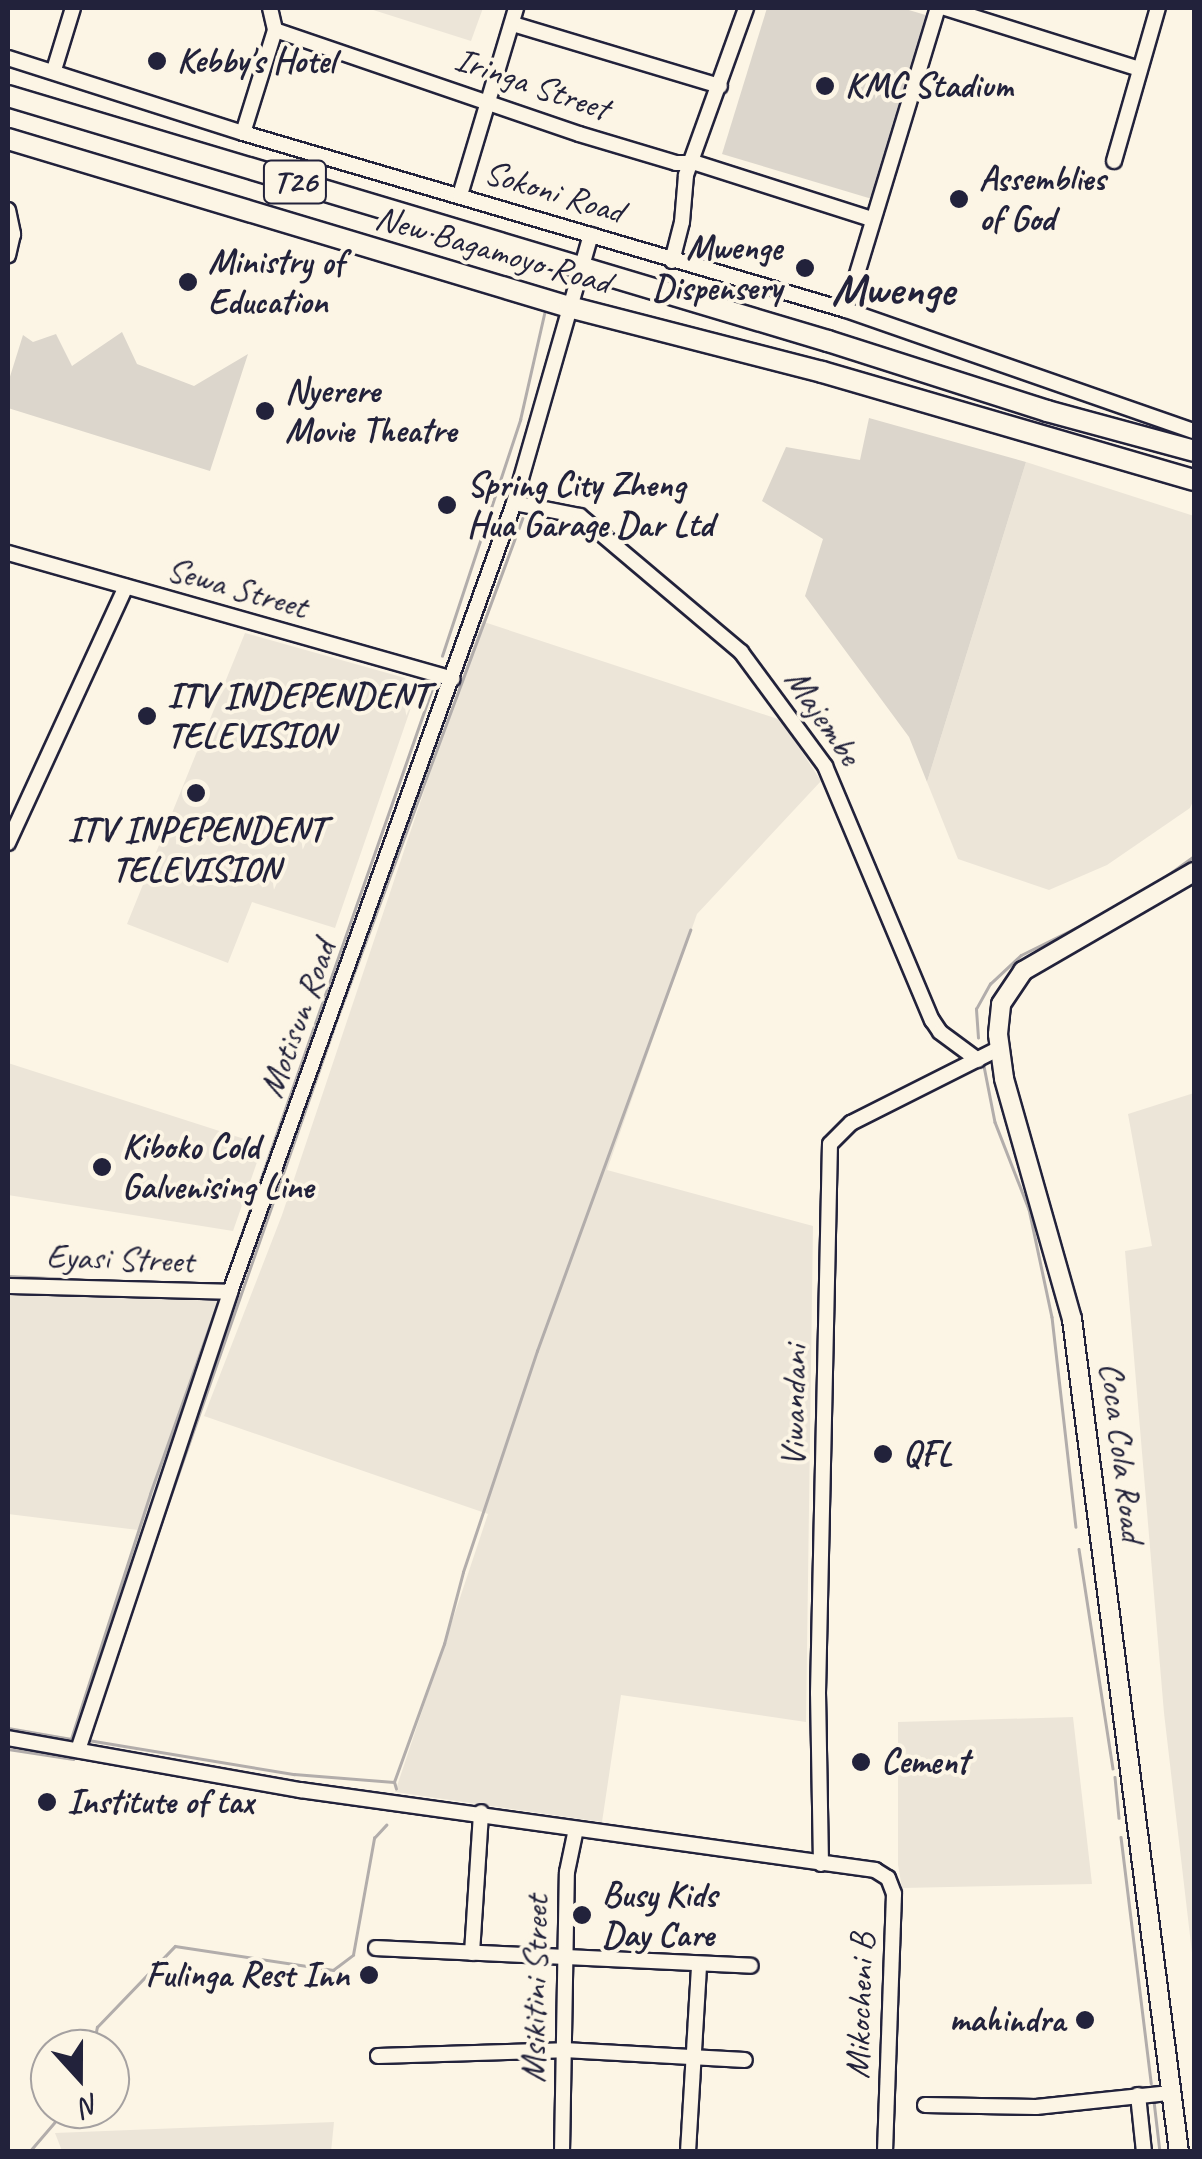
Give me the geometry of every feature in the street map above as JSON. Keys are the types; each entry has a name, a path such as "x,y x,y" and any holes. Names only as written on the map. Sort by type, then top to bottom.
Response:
{"highway":[{"name":"New Bagamoyo Road","path":"8,96 1194,451"},
{"name":"New Bagamoyo Road","path":"8,139 569,307 822,372 1194,480"}],"main road":[{"name":"Coca Cola Road","path":"1179,2152 1072,1320 998,1049 1001,1004 1023,971 1194,872"}],"street":[{"path":"54,70 72,8"},
{"path":"243,133 276,30 270,8"},
{"path":"460,195 516,8"},
{"path":"672,261 682,222 684,180 746,8"},
{"path":"846,310 941,8 1140,69"},
{"path":"1114,161 1158,8"},
{"path":"512,24 720,86"},
{"name":"Iringa Street","path":"276,30 488,104 872,219"},
{"name":"Sokoni Road","path":"8,58 243,133 846,310 1194,430"},
{"path":"8,210 12,234 8,255"},
{"name":"Motisun Road","path":"78,1750 230,1292 514,503 591,234"},
{"name":"Majembe","path":"514,503 580,516 741,652 825,766 932,1020 940,1032 978,1060"},
{"name":"Sewa Street","path":"8,552 452,679"},
{"path":"8,843 126,588"},
{"name":"Viwandani","path":"820,1864 818,1694 830,1144 851,1123 998,1049"},
{"name":"Eyasi Street","path":"8,1286 230,1292"},
{"path":"8,1738 300,1790 481,1812 820,1864"},
{"path":"472,1953 481,1812"},
{"name":"Msikitini Street","path":"562,2152 567,1872 576,1828"},
{"name":"Mikocheni B","path":"820,1864 875,1870 888,1878 894,1894 885,2152"},
{"path":"376,1948 750,1966"},
{"path":"688,2152 699,1965"},
{"path":"378,2056 564,2050 746,2060"},
{"path":"925,2105 1036,2107 1170,2092"},
{"path":"1138,2094 1144,2152"}],"shaded area":[{"path":"367,8 483,8 471,41"},
{"name":"KMC Stadium","path":"767,8 902,8 929,16 872,199 722,154"},
{"path":"122,332 137,364 194,386 248,354 210,471 8,408 8,383 23,335 33,342 56,334 72,366"},
{"path":"869,418 1026,462 927,782 909,737 805,596 823,539 762,501 786,447 860,460"},
{"path":"1026,462 1194,516 1194,799 1190,808 1107,865 1049,890 958,859 927,782"},
{"path":"481,621 781,720 821,781 697,914 607,1170 813,1226 806,1722 621,1695 602,1822 395,1792 488,1514 204,1416 282,1215"},
{"path":"245,633 405,678 415,696 335,928 252,902 228,963 127,924"},
{"path":"8,1063 263,1145 233,1231 8,1195"},
{"path":"1194,1093 1194,1970 1164,1713 1125,1251 1152,1246 1128,1114"},
{"path":"8,1292 219,1301 138,1530 8,1514"},
{"path":"1073,1717 1092,1884 902,1888 898,1865 898,1722"},
{"path":"334,2122 331,2152 62,2151 55,2133"}],"waterway":[{"path":"442,656 520,420 544,314"},
{"path":"144,1572 335,1024 522,519"},
{"path":"224,1284 433,686"},
{"path":"1151,887 1194,856"},
{"path":"1123,923 1193,882"},
{"path":"978,1038 976,1009 990,984 1021,955 1106,913"},
{"path":"396,1789 394,1782 444,1644 463,1572 537,1351 690,930"},
{"path":"984,1066 995,1122 1029,1209 1052,1317 1076,1527"},
{"path":"1058,1238 1074,1293"},
{"path":"8,1276 132,1282"},
{"path":"8,1728 71,1739 150,1494 217,1305"},
{"path":"1089,1379 1099,1461"},
{"path":"1079,1549 1113,1768"},
{"path":"88,1740 294,1774 394,1782"},
{"path":"8,1749 73,1759"},
{"path":"1115,1777 1119,1818"},
{"path":"97,2029 175,1946 333,1970 353,1955 374,1838 386,1825"},
{"path":"1121,1837 1151,2083"},
{"path":"1154,2101 1160,2152"},
{"path":"29,2152 49,2129"}],"place":[{"name":"Kebby's Hotel","path":"157,61"},
{"name":"KMC Stadium","path":"825,86"},
{"name":"Assemblies of God","path":"959,199"},
{"name":"Mwenge Dispensery","path":"805,268"},
{"name":"Ministry of Education","path":"188,282"},
{"name":"Nyerere Movie Theatre","path":"265,411"},
{"name":"Spring City Zheng Hua Garage Dar Ltd","path":"447,505"},
{"name":"ITV INDEPENDENT TELEVISION","path":"147,716"},
{"name":"ITV INPEPENDENT TELEVISION","path":"196,793"},
{"name":"Kiboko Cold Galvenising Line","path":"102,1167"},
{"name":"QFL","path":"883,1454"},
{"name":"Cement","path":"861,1762"},
{"name":"Institute of tax","path":"47,1802"},
{"name":"Busy Kids Day Care","path":"582,1915"},
{"name":"Fulinga Rest Inn","path":"369,1975"},
{"name":"mahindra","path":"1085,2020"}],"district":[{"name":"Mwenge","path":"893,290"}]}
